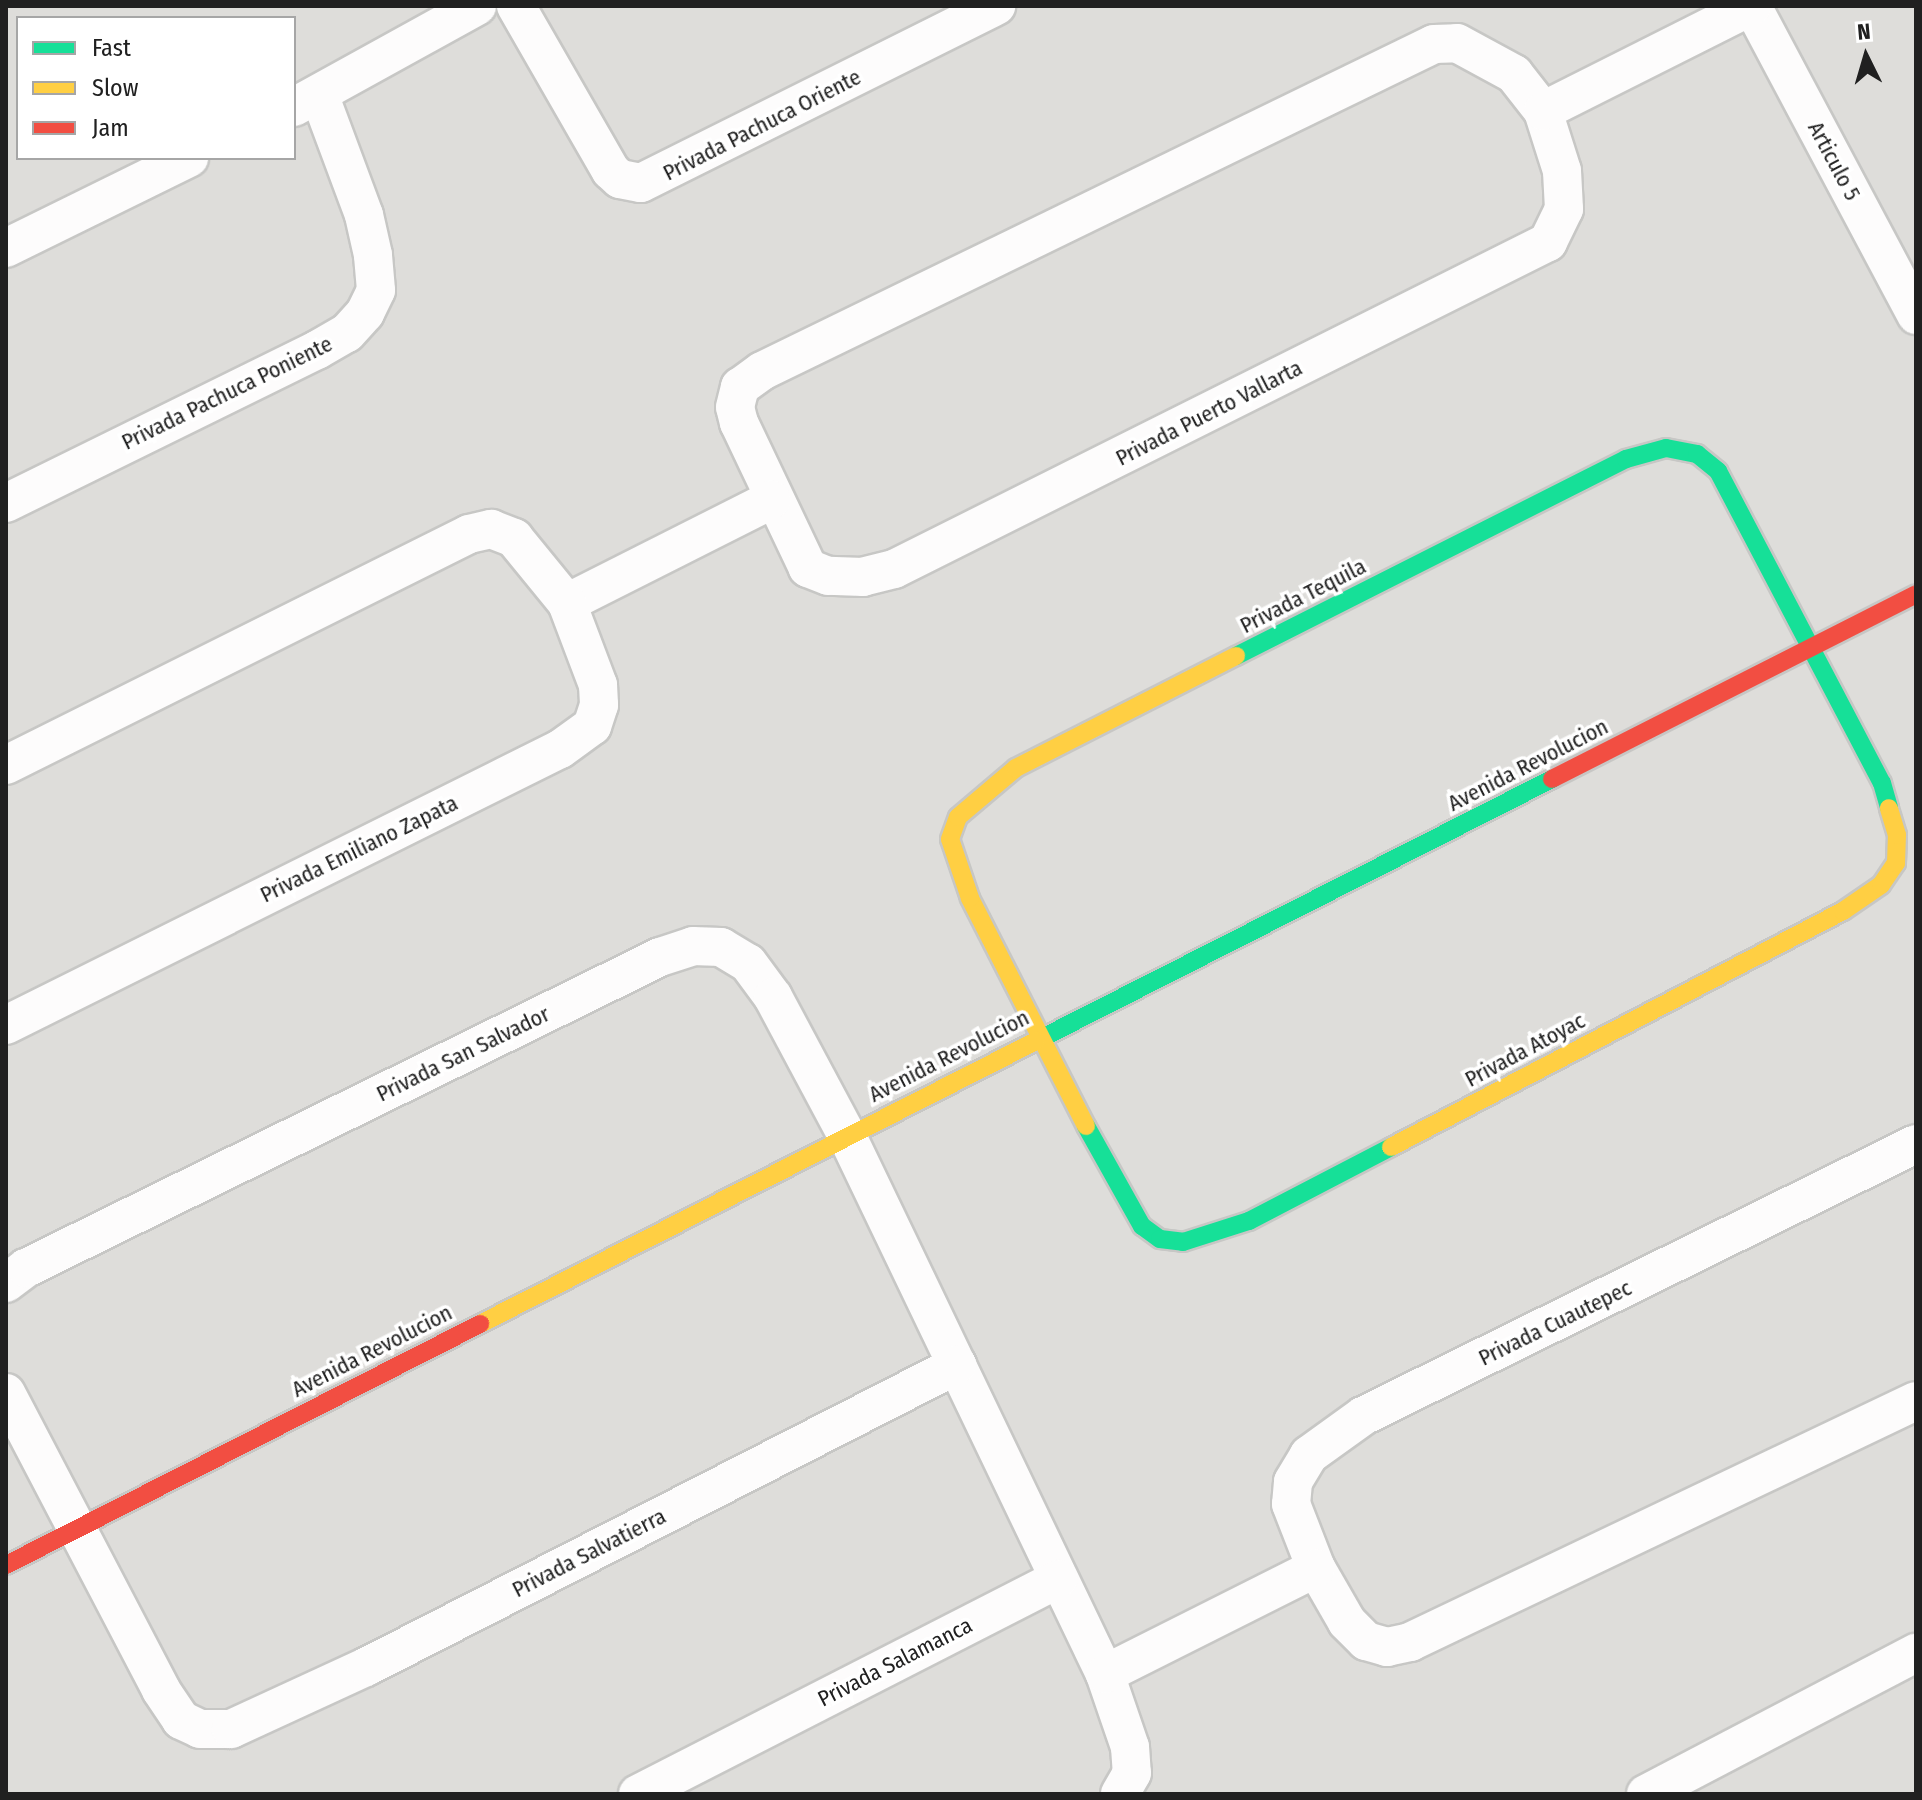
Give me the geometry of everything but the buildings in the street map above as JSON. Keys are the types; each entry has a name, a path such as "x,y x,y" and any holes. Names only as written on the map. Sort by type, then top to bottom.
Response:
{"street":[{"path":"307,100 411,21 477,6"},
{"name":"Privada Pachuca Oriente","path":"516,6 611,171 620,179 641,183 996,6"},
{"path":"1543,111 1752,6"},
{"name":"Articulo 5","path":"1752,6 1916,315"},
{"name":"Privada Puerto Vallarta","path":"1457,43 1481,53 1514,74 1543,111 1562,171 1564,209 1548,242 894,569 863,577 828,576 808,568 771,500 735,407 740,387 762,371 1434,44 1457,43"},
{"name":"Privada Pachuca Poniente","path":"6,503 317,350 347,333 365,313 376,290 373,255 364,215 307,100"},
{"path":"6,248 185,160"},
{"name":"Privada Tequila","path":"1039,1038 957,867 950,839 958,817 1016,768 1626,459 1666,448 1697,454 1718,471 1812,649"},
{"path":"567,603 679,543 771,500"},
{"name":"Privada Emiliano Zapata","path":"6,765 469,534 504,531 567,603 598,685 599,705 592,726 560,749 6,1025"},
{"name":"Avenida Revolucion","path":"6,1565 846,1134 1916,594"},
{"name":"Privada Atoyac","path":"1039,1038 1142,1226 1160,1239 1183,1242 1249,1221 1843,911 1881,885 1896,863 1892,810 1812,649"},
{"name":"Privada San Salvador","path":"6,1283 40,1261 646,964 693,946 721,947 748,963 773,997 846,1134"},
{"path":"846,1134 1105,1674 1130,1747 1132,1773 1120,1794"},
{"name":"Privada Cuautepec","path":"1916,1144 1363,1416 1309,1455 1293,1482 1296,1525 1347,1622 1366,1641 1387,1647 1410,1642 1916,1401"},
{"name":"Privada Salvatierra","path":"77,1529 181,1720 200,1729 231,1729 366,1667 957,1365"},
{"path":"6,1393 77,1529"},
{"path":"1105,1674 1316,1568"},
{"name":"Privada Salamanca","path":"638,1794 1058,1579"},
{"path":"1646,1794 1916,1653"}],"shaded area":[{"path":"6,6 1916,6 1916,1794 6,1794"}],"traffic: fast":[{"path":"1666,448 1697,454 1718,471 1882,783 1889,808"},
{"path":"1236,656 1626,459 1666,448"},
{"path":"1036,1041 1552,779"},
{"path":"1086,1126 1142,1226 1160,1239 1183,1242 1249,1221 1391,1147"}],"traffic: slow":[{"path":"1086,1126 970,898 950,839 958,817 1016,768 1236,656"},
{"path":"1391,1147 1843,911 1881,885 1896,863 1897,835 1889,808"},
{"path":"480,1324 1036,1041"}],"traffic: jam":[{"path":"1552,779 1916,594"},
{"path":"6,1565 480,1324"}]}
